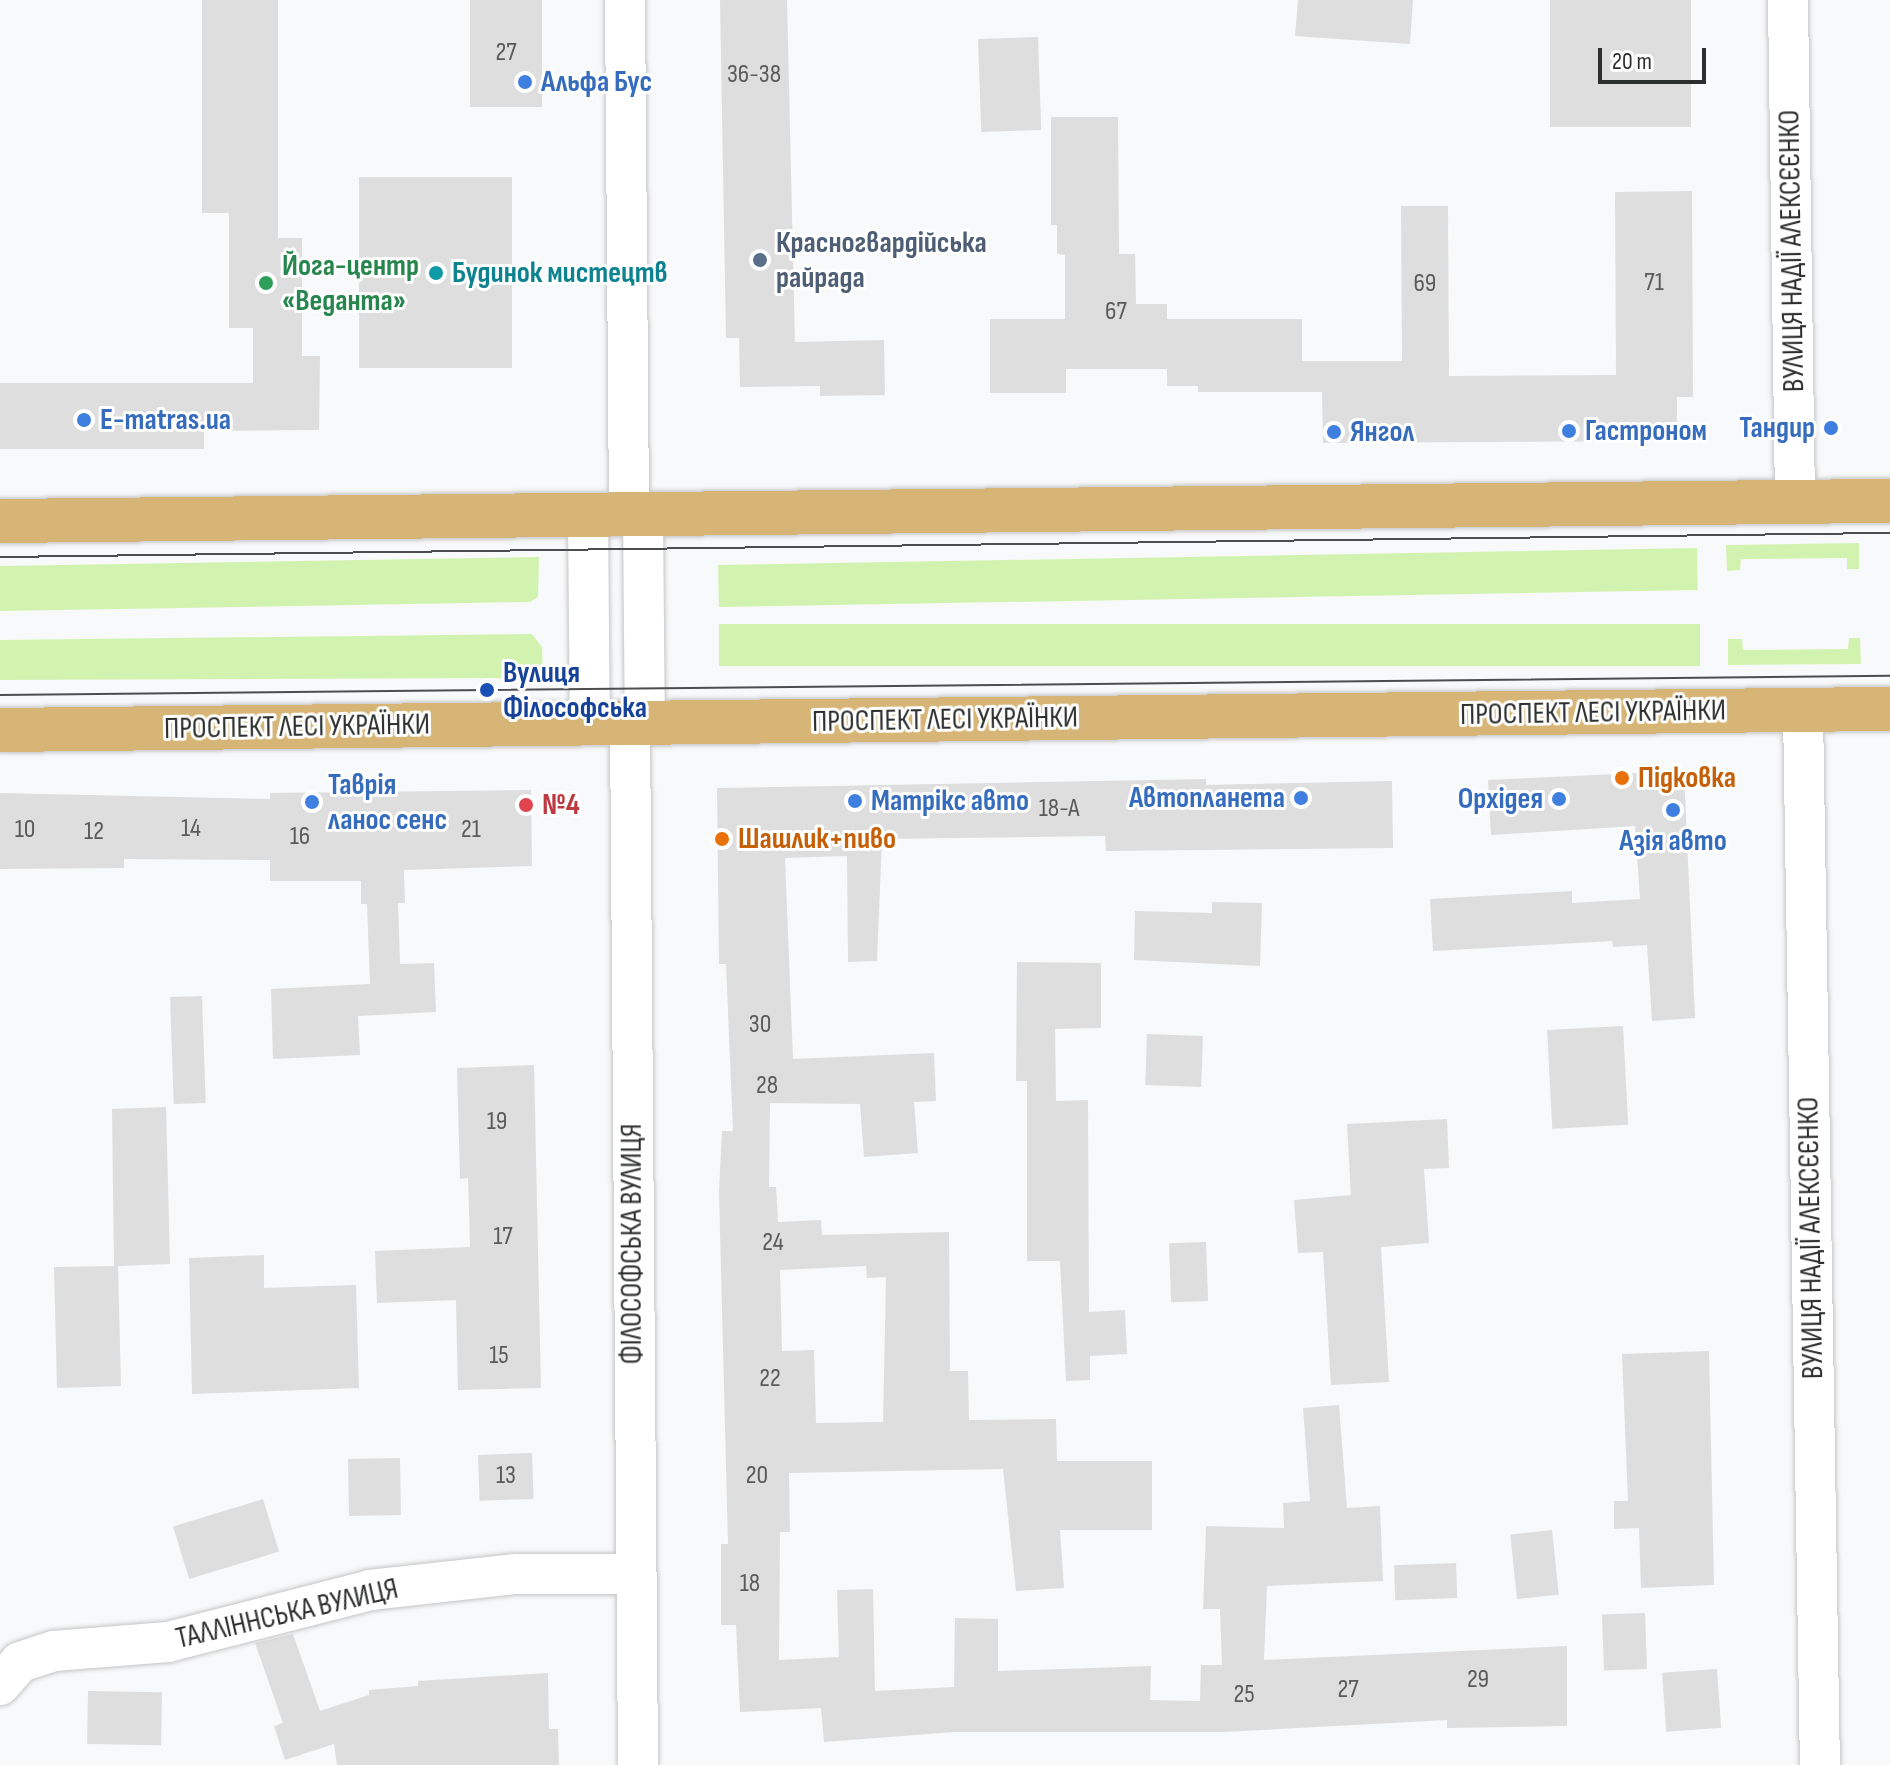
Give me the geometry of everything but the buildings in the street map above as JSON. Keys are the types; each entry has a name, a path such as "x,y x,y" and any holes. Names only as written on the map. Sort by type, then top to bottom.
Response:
{"main road":[{"path":"0,521 1890,501"},
{"name":"ПРОСПЕКТ ЛЕСІ УКРАЇНКИ","path":"0,730 1890,709"}],"street":[{"name":"ФІЛОСОФСЬКА ВУЛИЦЯ","path":"625,0 620,514 638,1765"},
{"name":"ВУЛИЦЯ НАДІЇ АЛЕКСЄЄНКО","path":"1788,0 1795,501"},
{"name":"ФІЛОСОФСЬКА ВУЛИЦЯ","path":"620,514 622,723"},
{"name":"ВУЛИЦЯ НАДІЇ АЛЕКСЄЄНКО","path":"1803,711 1820,1765"},
{"name":"ТАЛЛІННСЬКА ВУЛИЦЯ","path":"0,1685 20,1662 54,1651 168,1642 370,1590 516,1574 634,1574"}],"green space":[{"path":"1859,543 1859,569 1847,569 1847,558 1741,559 1740,570 1727,571 1726,545"},
{"path":"1697,548 1698,590 719,607 718,565"},
{"path":"539,557 538,597 530,602 0,611 0,566"},
{"path":"719,624 1700,624 1700,666 719,666"},
{"path":"532,634 542,647 543,678 0,680 0,640"},
{"path":"1849,638 1860,638 1861,664 1728,665 1728,639 1742,639 1743,650 1848,649"}],"tram line":[{"path":"0,557 1890,533"},
{"path":"0,695 1890,676"}],"place":[{"name":"Альфа Бус","path":"525,82"},
{"name":"Красногвардійська райрада","path":"760,260"},
{"name":"Будинок мистецтв","path":"436,273"},
{"name":"Йога-центр «Веданта»","path":"266,283"},
{"name":"E-matras.ua","path":"84,420"},
{"name":"Тандир","path":"1831,428"},
{"name":"Гастроном","path":"1569,431"},
{"name":"Янгол","path":"1334,432"},
{"name":"Вулиця Філософська","path":"487,690"},
{"name":"Підковка","path":"1622,778"},
{"name":"Автопланета","path":"1301,798"},
{"name":"Орхідея","path":"1559,799"},
{"name":"Матрікс авто","path":"855,801"},
{"name":"Таврія ланос сенс","path":"312,802"},
{"name":"№4","path":"526,805"},
{"name":"Азія авто","path":"1673,810"},
{"name":"Шашлик+пиво","path":"722,839"}]}
